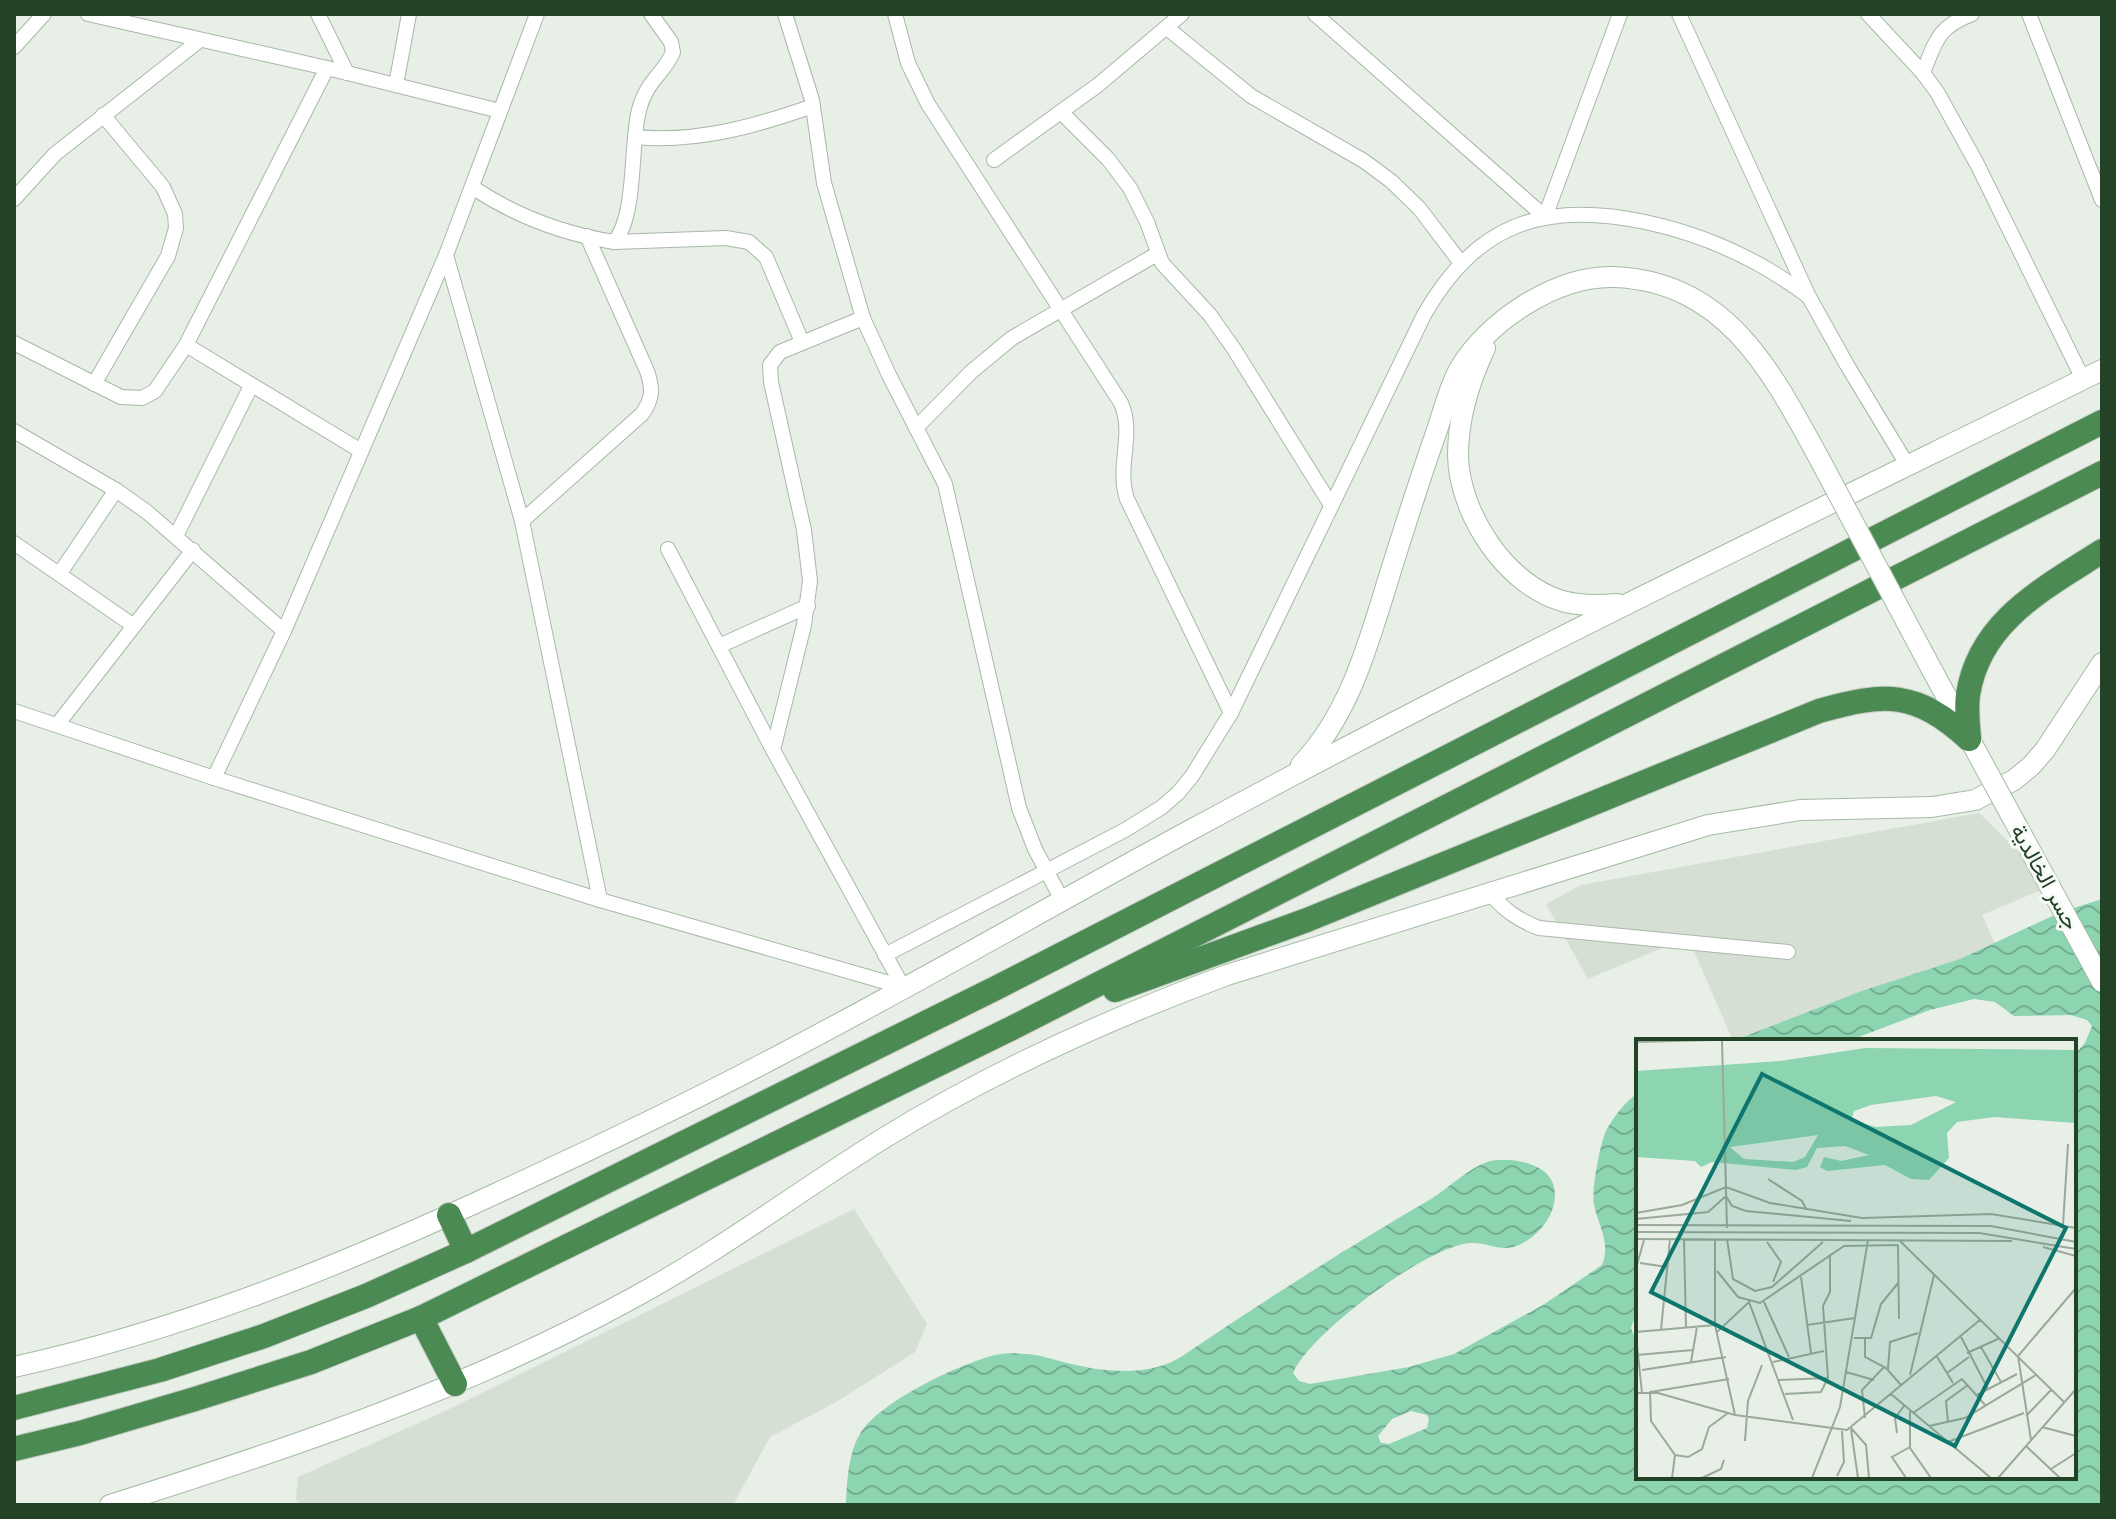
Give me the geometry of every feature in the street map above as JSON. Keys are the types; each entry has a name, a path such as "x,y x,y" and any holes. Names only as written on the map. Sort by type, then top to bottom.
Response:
{"highway":[{"path":"14,1408 160,1370 264,1336 366,1296 466,1251 996,988 2102,422"},
{"path":"14,1449 80,1433 311,1362 421,1318 1014,1027 2102,473"},
{"path":"1969,739 1967,698 1974,667 1984,645 2027,599 2102,551"},
{"path":"1014,1027 1307,920 1819,711 1882,697 1912,702 1935,711 1969,739"},
{"path":"996,988 1014,1027"},
{"path":"449,1215 466,1251"},
{"path":"421,1318 455,1384"}],"main road":[{"name":"جسر الخالدية","path":"1269,788 1318,748 1348,694 1371,636 1419,480 1460,369 1494,330 1515,311 1540,295 1570,283 1615,277 1640,278 1697,299 1726,321 1769,370 2102,982"},
{"path":"1494,330 1471,385 1462,417 1458,455 1464,494 1479,529 1502,561 1532,586 1560,600 1590,607 1630,602"},
{"path":"14,1367 149,1332 251,1298 351,1259 671,1111 780,1055 1269,788 1630,602 2102,370"},
{"path":"110,1505 336,1429 455,1384 579,1326 676,1274 883,1139 949,1100 1030,1057 1156,1001 1227,975 1708,825 1754,816 1847,807 1932,807 1975,800 2005,786 2031,766 2045,750 2102,663"}],"street":[{"path":"14,47 44,14"},
{"path":"88,14 500,111"},
{"path":"318,14 347,73"},
{"path":"396,85 409,14"},
{"path":"214,778 284,631 446,255 537,14"},
{"path":"614,242 621,234 626,216 643,96 673,52 671,42 651,14"},
{"path":"785,14 813,106 824,183 863,318 945,484 1019,808 1026,829 1062,900"},
{"path":"994,160 1122,67 1182,14"},
{"path":"1315,14 1545,217"},
{"path":"1545,217 1620,14"},
{"path":"1679,14 1809,297 1908,466"},
{"path":"1868,14 1937,92 1977,164 2083,379"},
{"path":"1923,73 1943,29 1972,14"},
{"path":"2029,14 2099,182 2102,200"},
{"path":"899,16 908,63 928,104 1124,410 1127,431 1122,477 1127,499 1231,713"},
{"path":"1167,28 1251,96 1364,161 1391,181 1419,208 1461,263"},
{"path":"14,199 55,154 200,40"},
{"path":"17,349 128,399 142,398 159,386 186,345 327,68"},
{"path":"635,137 692,137 715,133 769,121 813,106"},
{"path":"1061,112 1108,159 1130,188 1147,222 1157,254 1168,271 1210,315 1234,349 1331,505"},
{"path":"94,384 168,256 176,228 175,214 163,187 103,115"},
{"path":"472,187 497,204 520,214 614,242 726,238 749,242 766,257 802,342"},
{"path":"885,955 1125,830 1162,807 1192,776 1231,713 1434,296 1461,263 1500,233 1545,217 1569,214 1619,217 1686,232 1751,258 1809,297"},
{"path":"522,521 642,414 651,398 647,371 587,236"},
{"path":"916,428 991,354 1060,309 1157,254"},
{"path":"446,255 522,521 600,900"},
{"path":"773,750 808,606 808,555 769,374 774,358 780,352 863,318"},
{"path":"186,345 361,451"},
{"path":"176,536 251,386"},
{"path":"14,431 116,490 193,550 284,631"},
{"path":"60,573 116,490"},
{"path":"14,543 134,626"},
{"path":"668,549 773,750 903,987"},
{"path":"57,725 193,550"},
{"path":"719,646 808,606"},
{"path":"14,711 600,900 903,987"},
{"path":"1490,893 1503,908 1539,928 1788,952"}],"shaded area":[{"path":"1979,813 2053,885 1982,915 2001,957 1838,1039 1732,1039 1688,937 1588,979 1546,904 1581,885"},
{"path":"854,1209 927,1324 915,1352 836,1402 770,1437 733,1505 300,1505 296,1499 298,1477 443,1412"}],"water":[{"path":"2102,899 2102,1505 846,1505 851,1459 860,1434 884,1409 941,1376 995,1355 1018,1353 1111,1370 1157,1367 1184,1355 1480,1165 1505,1160 1536,1167 1551,1179 1555,1196 1551,1214 1534,1235 1512,1247 1471,1243 1427,1259 1345,1315 1303,1356 1293,1373 1299,1381 1310,1384 1409,1367 1454,1354 1543,1305 1602,1265 1605,1242 1593,1198 1599,1156 1609,1126 1636,1095 1636,1314 1631,1328 1636,1337 1636,1479 2076,1479 2076,1053 2085,1043 2092,1026 2087,1020 2071,1015 2014,1016 1995,1002 1974,999 1930,1010 1853,1039 1738,1039 1859,992 1960,959 2061,912","holes":["1411,1411 1427,1415 1427,1428 1389,1444 1381,1443 1378,1436 1392,1419"]}]}
